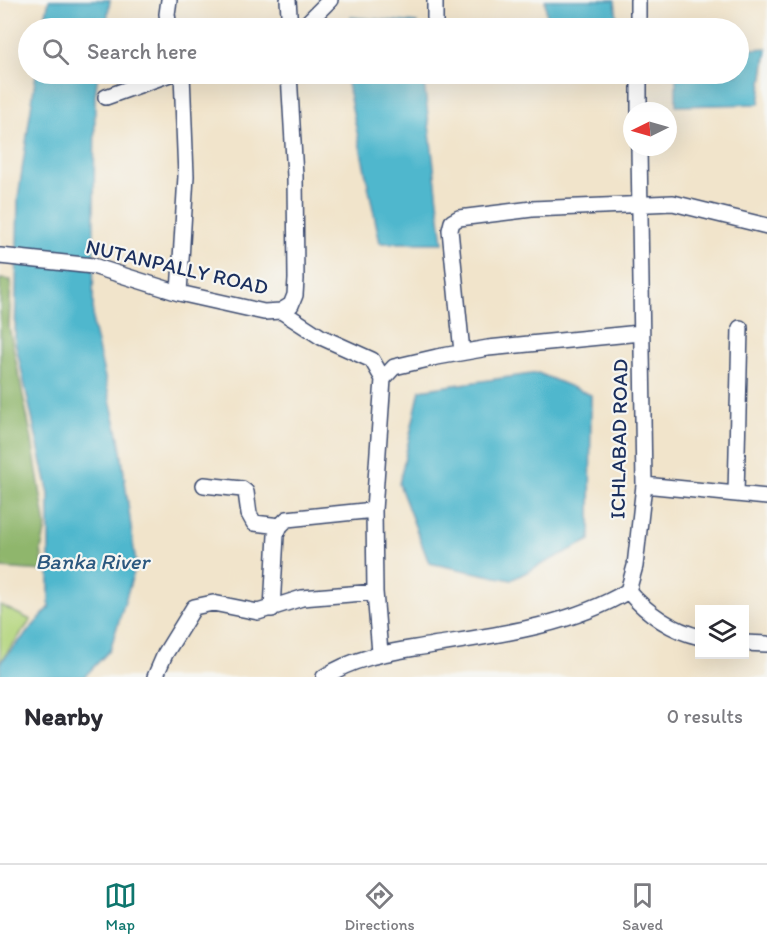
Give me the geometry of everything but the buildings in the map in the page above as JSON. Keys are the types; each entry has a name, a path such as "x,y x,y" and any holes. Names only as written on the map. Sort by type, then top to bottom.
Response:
{"street":[{"path":"168,18 169,0"},
{"path":"288,0 289,18"},
{"path":"312,18 330,0"},
{"path":"435,0 435,18"},
{"path":"638,0 638,18"},
{"path":"106,97 142,84"},
{"path":"179,293 186,176 182,84"},
{"name":"NUTANPALLY ROAD","path":"0,256 93,266 179,293 264,312 281,310 291,305 295,295 296,279 295,176 290,84"},
{"path":"639,84 639,102"},
{"name":"ICHLABAD ROAD","path":"628,591 635,566 644,485 639,156"},
{"path":"462,352 450,230 452,222 467,215 639,203 694,207 767,226"},
{"path":"281,310 321,337 372,360 383,379 374,510 375,592 380,652"},
{"path":"736,494 740,328"},
{"path":"383,379 394,367 408,362 462,352 640,333"},
{"path":"204,485 242,489 246,492 249,514 254,523 280,526"},
{"path":"644,485 767,498"},
{"path":"272,609 276,535 286,519 374,510"},
{"path":"324,677 335,670 380,652 498,633 566,617 607,604 628,591 645,610 667,624 695,635"},
{"path":"154,677 194,607 213,603 244,611 272,609 302,598 375,592"},
{"path":"749,643 767,644"}],"green space":[{"path":"0,279 11,280 9,327 31,435 46,527 41,550 44,571 0,568"},
{"path":"0,605 31,620 0,662"}],"water":[{"path":"49,0 110,0 107,18 45,18"},
{"path":"545,0 615,0 617,18 547,18"},
{"path":"767,48 759,104 677,106 676,84 749,84 749,49"},
{"name":"Banka River","path":"35,84 97,84 93,326 120,443 136,565 110,650 84,677 0,677 0,663 49,608 49,494 15,341 18,198"},
{"path":"347,84 424,84 443,243 380,243"},
{"path":"538,373 591,395 590,540 511,580 429,563 399,484 420,390"}]}
